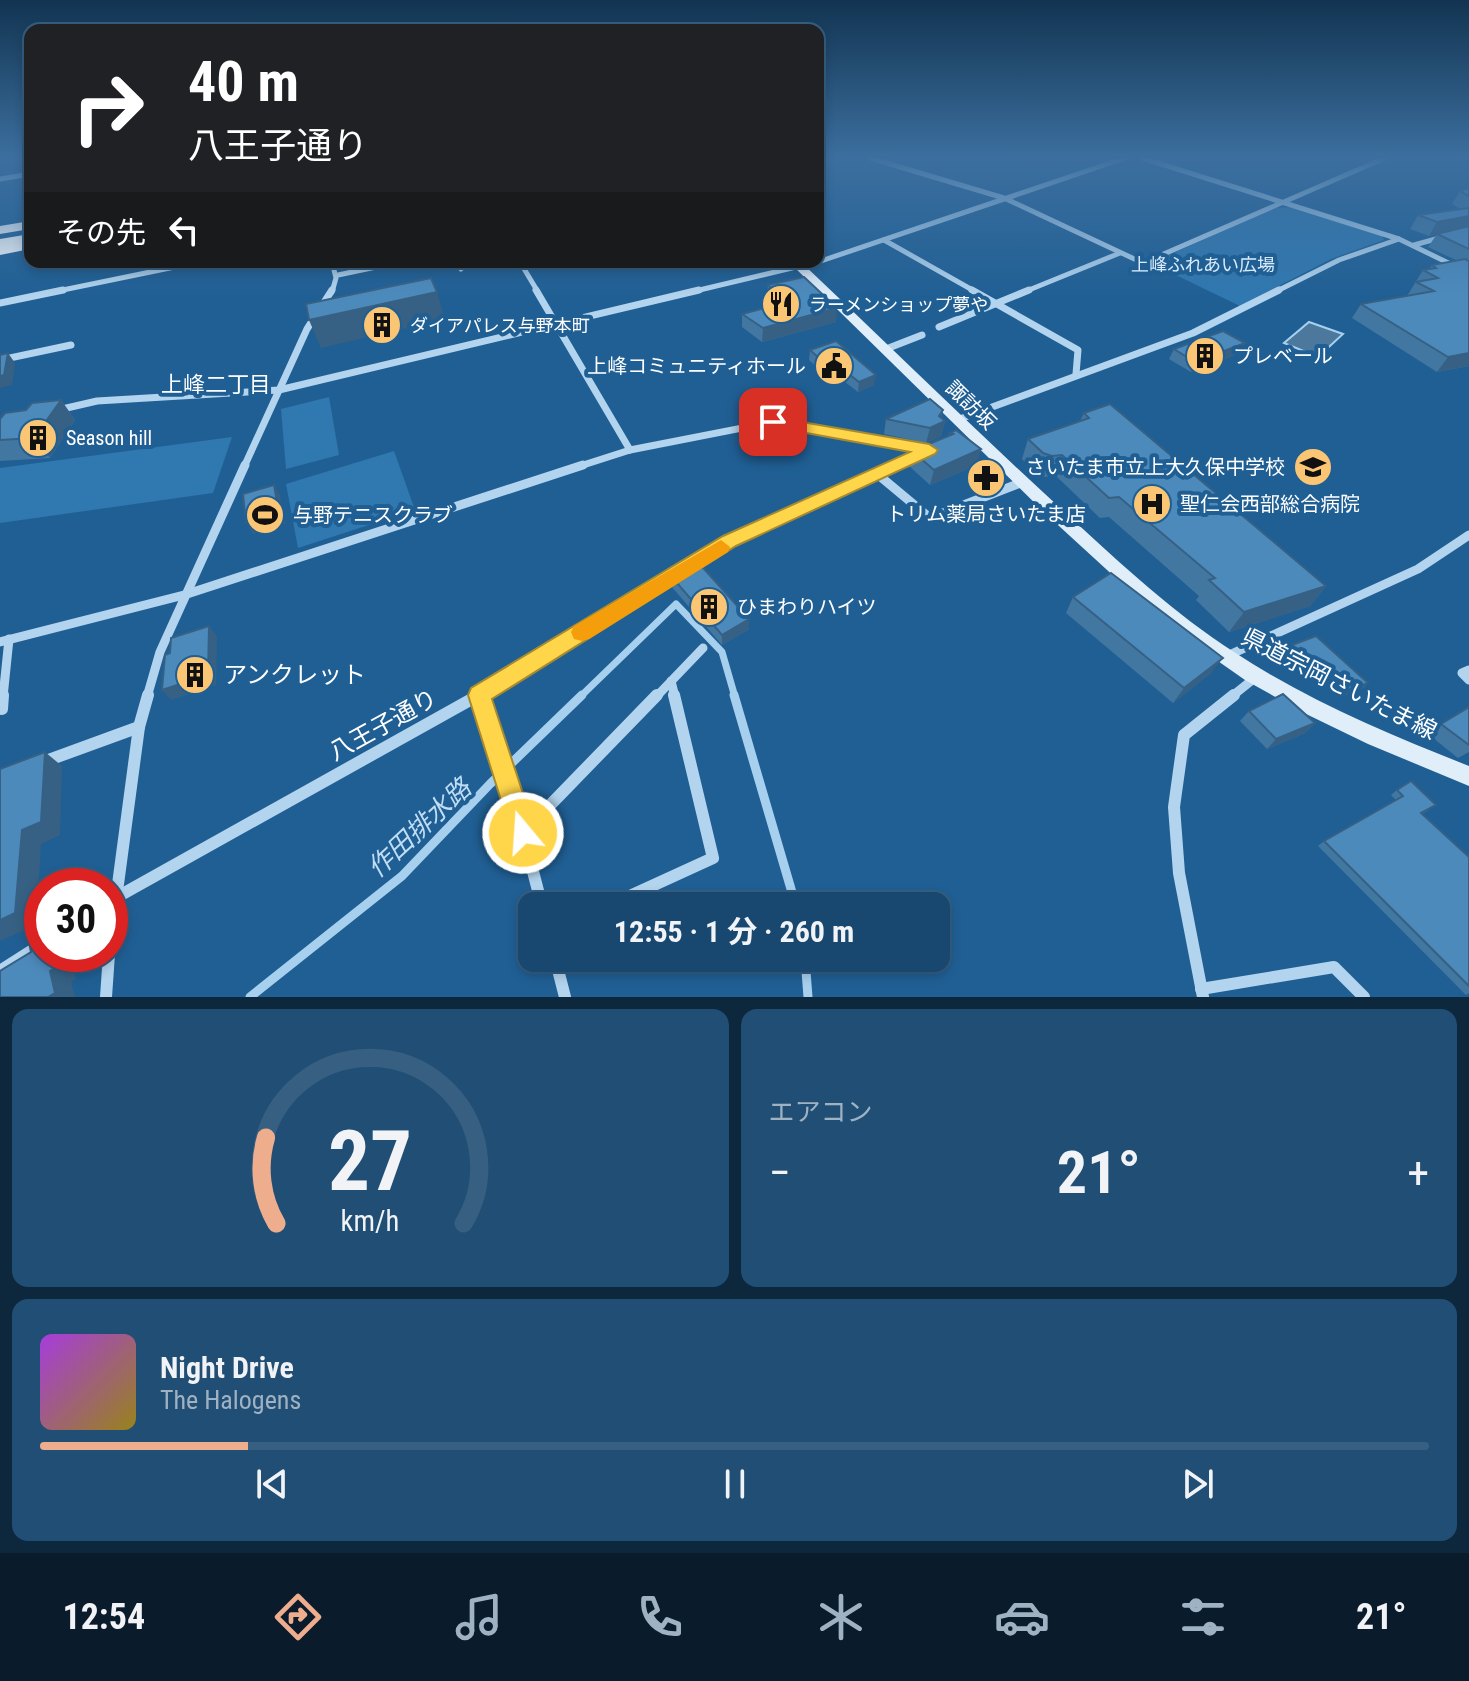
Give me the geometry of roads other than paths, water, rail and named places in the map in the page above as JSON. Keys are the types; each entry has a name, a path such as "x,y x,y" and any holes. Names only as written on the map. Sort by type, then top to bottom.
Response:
{"highway":[{"path":"0,230 24,226"},
{"path":"0,236 24,232"},
{"path":"0,244 24,240"},
{"path":"0,251 24,246"}],"main road":[{"name":"諏訪坂","path":"801,268 957,420 963,434 1023,482 1115,569"},
{"name":"県道宗岡さいたま線","path":"1115,569 1226,657 1257,677 1411,753 1469,776"}],"street":[{"path":"824,260 985,205"},
{"path":"1018,205 1143,263 1279,205"},
{"path":"1293,205 1399,239 1469,273"},
{"path":"1413,245 1459,234"},
{"path":"957,420 1193,333 1339,260 1399,239"},
{"path":"884,240 1078,350 1076,374"},
{"path":"939,327 1120,253"},
{"path":"0,303 170,268"},
{"path":"117,868 139,727 160,652 279,390 338,275 337,268"},
{"path":"338,275 371,268"},
{"path":"2,709 4,640 184,595 630,450 523,268"},
{"path":"42,414 97,401 279,390 786,268"},
{"path":"886,349 922,335"},
{"path":"0,360 71,345"},
{"name":"八王子通り","path":"128,891 479,695 730,541 934,448 773,422 630,450"},
{"path":"876,473 930,518 1023,482"},
{"path":"1226,657 1418,569 1467,540"},
{"path":"523,833 703,648"},
{"path":"1469,670 1462,673 1469,680"},
{"path":"1257,677 1184,735 1174,807 1179,873 1202,993 1334,967 1364,997"},
{"path":"639,892 713,858 671,681"},
{"path":"479,695 538,892"},
{"path":"28,767 139,727"},
{"path":"0,971 24,956"},
{"path":"106,997 108,972"},
{"path":"559,972 565,997"}],"waterway":[{"name":"作田排水路","path":"580,697 676,604 722,652 735,697"},
{"name":"作田排水路","path":"250,997 402,876 490,784 582,695"},
{"name":"作田排水路","path":"734,695 792,892"},
{"name":"作田排水路","path":"806,972 808,997"}],"place":[{"name":"ラーメンショップ夢や","path":"781,304"},
{"name":"ダイアパレス与野本町","path":"382,325"},
{"name":"プレベール","path":"1205,356"},
{"name":"上峰コミュニティホール","path":"834,366"},
{"name":"Season hill","path":"38,438"},
{"name":"さいたま市立上大久保中学校","path":"1313,467"},
{"name":"トリム薬局さいたま店","path":"986,478"},
{"name":"聖仁会西部総合病院","path":"1152,504"},
{"name":"与野テニスクラブ","path":"265,515"},
{"name":"ひまわりハイツ","path":"709,607"},
{"name":"アンクレット","path":"195,675"}],"district":[{"name":"上峰二丁目","path":"216,384"}],"park label":[{"name":"上峰ふれあい広場","path":"1203,264"}]}
